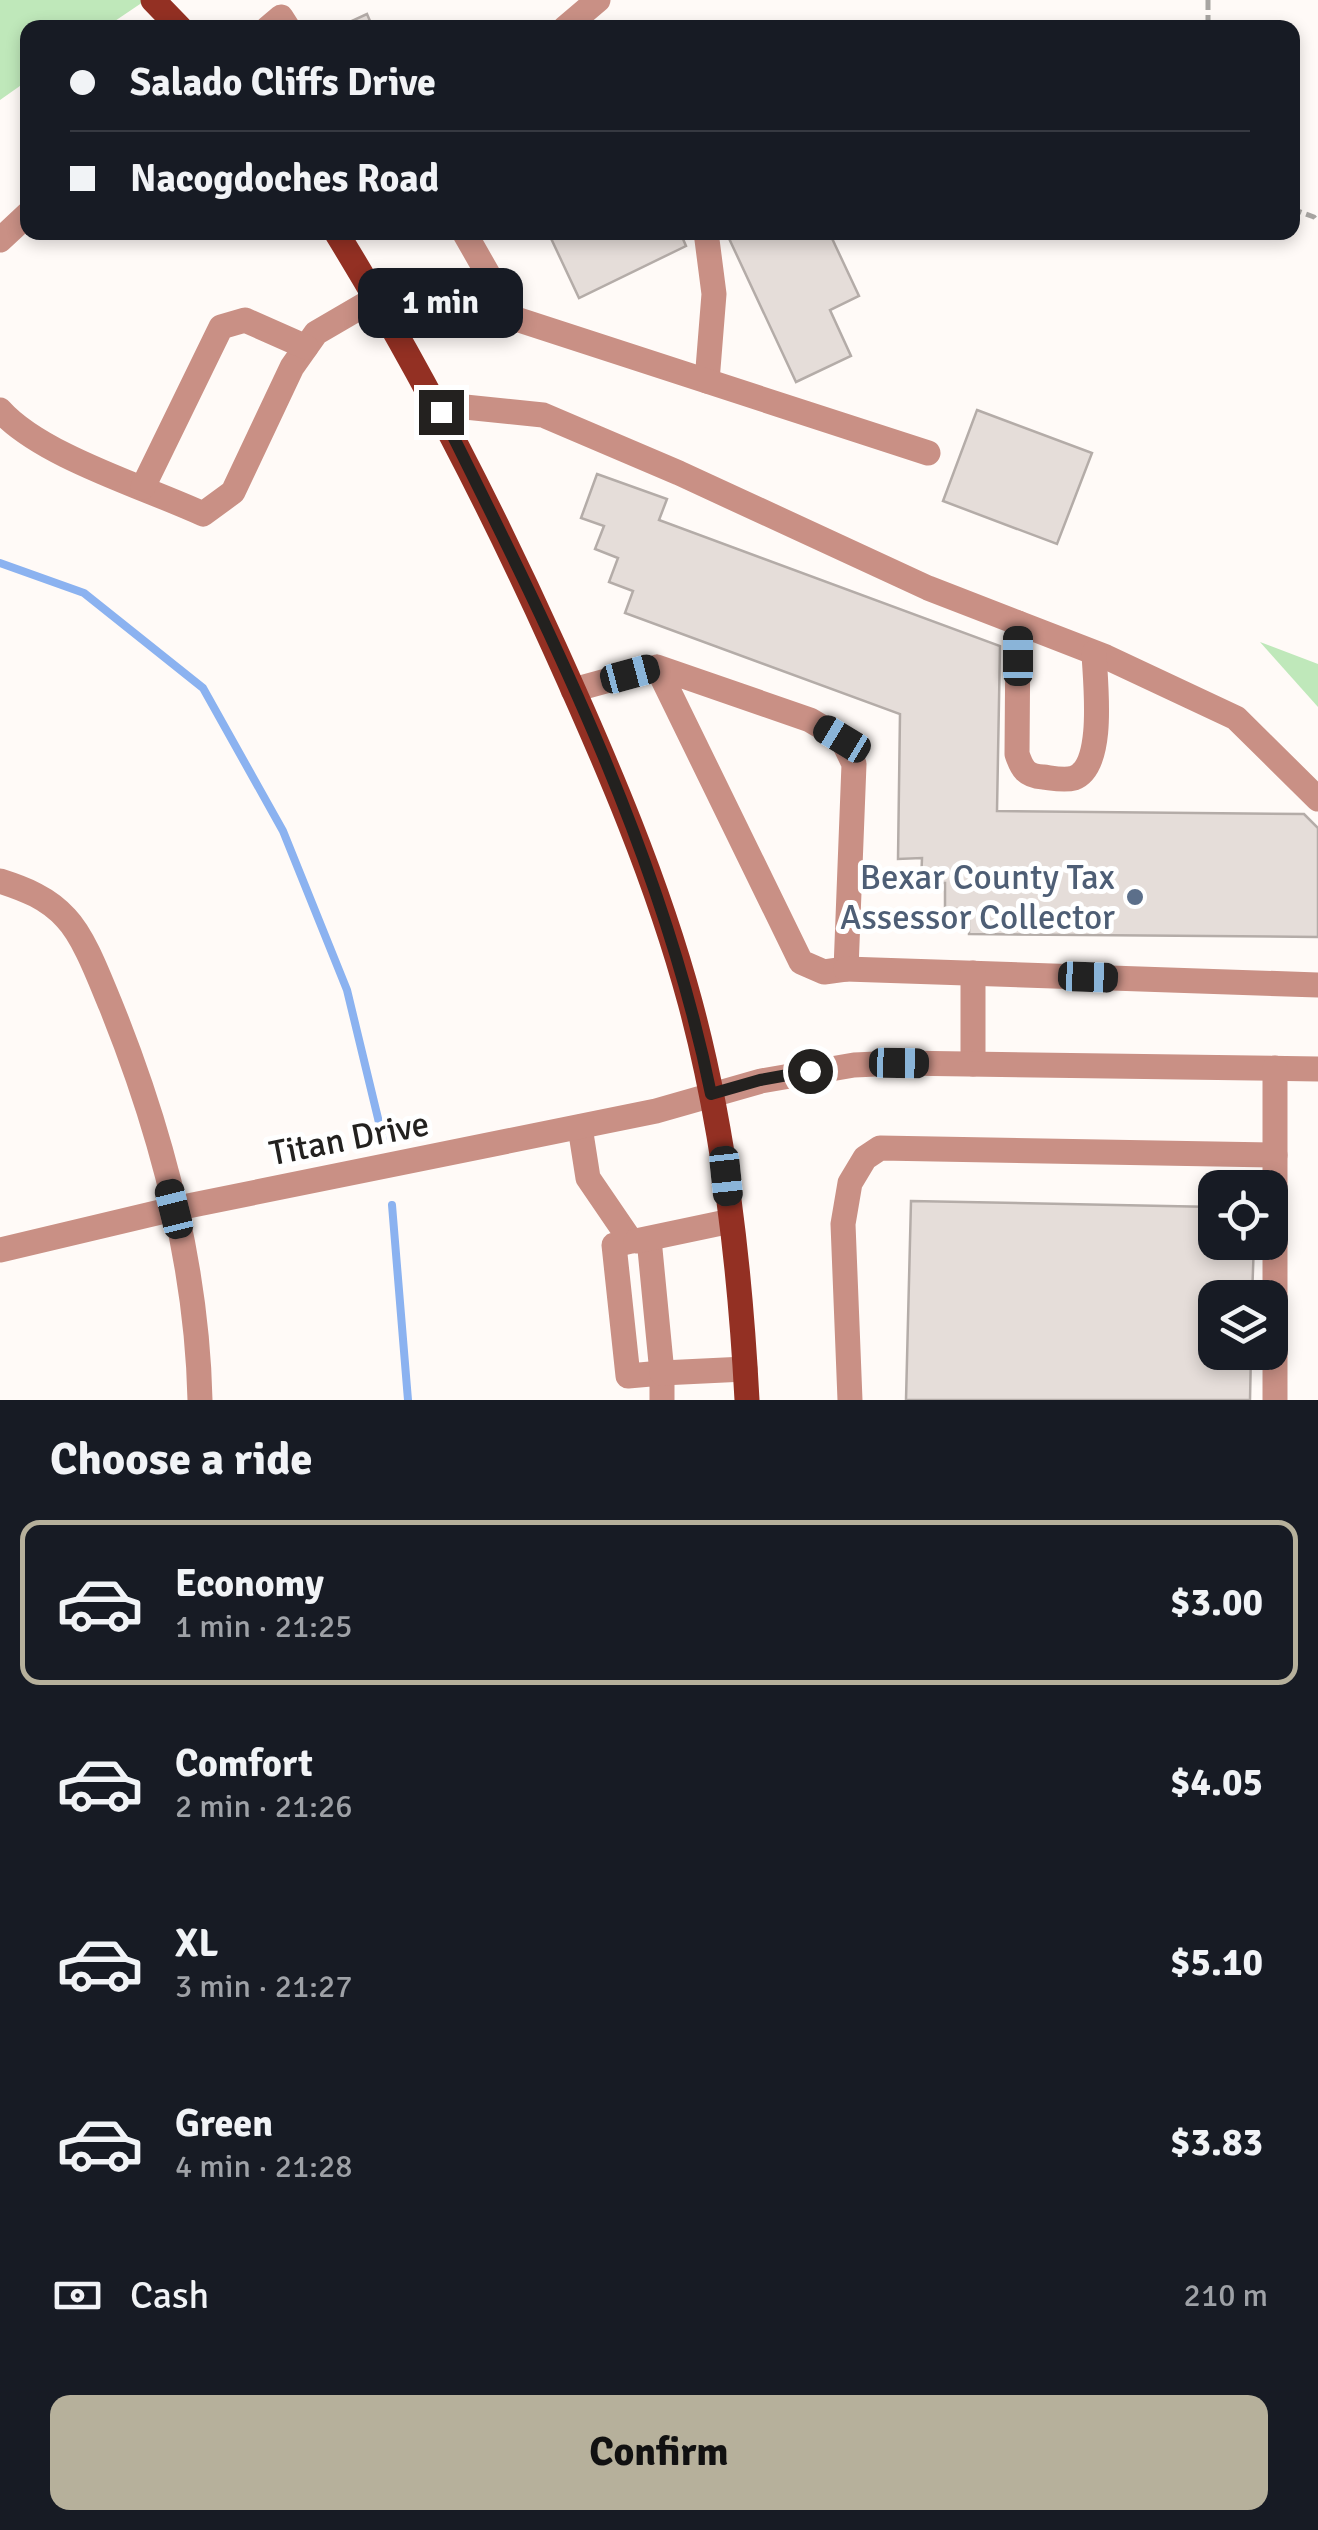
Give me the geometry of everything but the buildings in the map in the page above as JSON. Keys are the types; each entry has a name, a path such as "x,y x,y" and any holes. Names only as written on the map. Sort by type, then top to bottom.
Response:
{"main road":[{"path":"154,0 173,20"},
{"path":"341,240 436,404 508,546 642,850 690,1000 711,1094 726,1176 747,1400"}],"street":[{"path":"575,20 598,0"},
{"path":"0,240 20,221"},
{"path":"469,240 513,318"},
{"path":"707,240 714,294 707,381"},
{"path":"0,410 14,426 75,459 203,514 233,492 292,367 316,333 376,298 442,296 928,453"},
{"path":"143,487 221,327 245,320 306,347"},
{"path":"436,404 543,415 928,588 1094,653 1236,718 1318,799"},
{"path":"1018,623 1018,754 1021,768 1032,776 1064,780 1076,778 1086,770 1096,728 1094,653"},
{"path":"574,690 657,667 810,720 842,739 854,764 846,969"},
{"path":"657,667 801,962 824,972 846,969 1318,985"},
{"path":"7,883 46,900 68,919 96,968 122,1035 155,1131 174,1209 199,1350 200,1400"},
{"path":"972,1064 973,973"},
{"name":"Titan Drive","path":"0,1250 174,1209 656,1111 760,1080 854,1064 1318,1069"},
{"path":"1275,1068 1275,1400"},
{"path":"580,1127 588,1178 640,1240 662,1373 662,1400"},
{"path":"850,1400 843,1224 850,1183 865,1158 880,1148 1275,1155"},
{"path":"731,1222 614,1245 628,1376 745,1369"}],"green space":[{"path":"0,0 146,0 116,20 20,20 20,86 0,100"},
{"path":"1260,642 1318,664 1318,707"}],"waterway":[{"path":"0,563 84,593 203,688 283,831 347,990 383,1139"},
{"path":"392,1205 408,1400"}],"place":[{"name":"Bexar County Tax Assessor Collector","path":"1135,897"}],"route":[{"path":"441,412 508,546 642,850 690,1000 711,1094 810,1071"}]}
